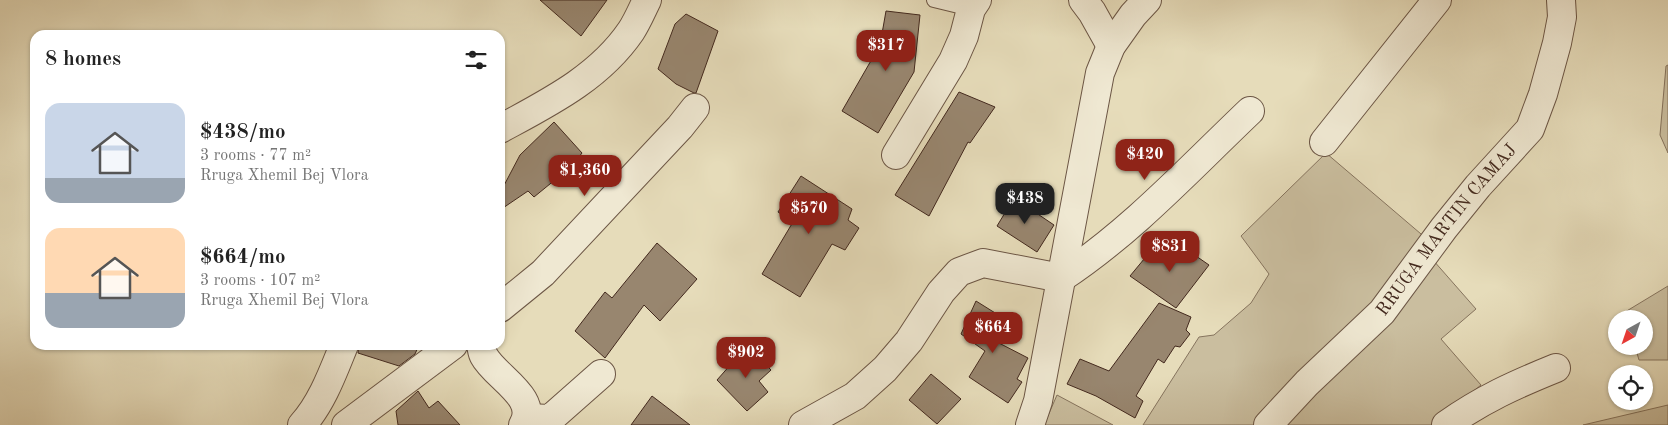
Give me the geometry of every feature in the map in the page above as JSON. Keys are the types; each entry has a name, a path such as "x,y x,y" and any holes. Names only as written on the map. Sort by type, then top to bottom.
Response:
{"street":[{"path":"505,127 554,100 589,76 610,58 632,30 647,0"},
{"path":"1084,0 1111,46"},
{"path":"1030,425 1038,401 1100,73 1111,46 1132,16 1147,0"},
{"path":"1324,142 1438,0"},
{"name":"RRUGA MARTIN CAMAJ","path":"1268,425 1307,383 1382,312 1444,228 1478,186 1530,129 1544,94 1557,44 1562,17 1561,0"},
{"path":"896,155 953,61 964,36 974,4"},
{"path":"505,304 543,273 680,127 694,108"},
{"path":"803,425 855,396 885,369 909,341 941,292 959,272 983,263 1061,278 1087,261 1130,225 1250,111"},
{"path":"302,425 329,382 342,350"},
{"path":"346,425 446,350"},
{"path":"482,350 484,356 496,372 517,391 526,406 525,422 550,419 602,374"},
{"path":"1446,425 1473,406 1509,386 1556,368"}],"lane":[{"path":"934,0 974,4"}],"shaded area":[{"path":"1668,65 1668,153 1660,135 1666,66"},
{"path":"1326,153 1441,251 1433,260 1476,309 1441,339 1481,385 1431,425 1143,425 1199,337 1214,335 1251,303 1269,274 1241,236"},
{"path":"1668,286 1668,360 1639,360 1638,355 1653,355 1653,310 1628,310"},
{"path":"1057,395 1113,425 1044,425"},
{"path":"1668,405 1668,425 1583,425 1653,410"}],"building":[{"path":"540,0 607,0 581,36"},
{"path":"886,11 920,15 914,72 878,133 842,111 880,45"},
{"path":"686,14 718,31 696,93 676,84 658,69 675,24"},
{"path":"959,92 995,107 970,143 968,142 929,216 895,195"},
{"path":"554,122 582,153 572,166 534,197 528,191 505,207 505,184 520,155"},
{"path":"801,176 852,209 848,220 859,228 845,250 832,244 800,297 762,274 793,222 778,212"},
{"path":"1014,198 1054,225 1037,252 997,226"},
{"path":"1159,241 1177,254 1183,247 1209,265 1176,308 1130,276"},
{"path":"657,243 697,279 660,321 644,305 605,358 575,331 605,292 612,298"},
{"path":"976,301 1008,321 997,342 1028,358 1017,379 1022,382 1008,403 969,377 985,351 961,334"},
{"path":"1159,303 1191,317 1186,330 1190,334 1180,347 1175,346 1164,363 1158,359 1136,396 1143,401 1135,418 1096,396 1067,384 1080,359 1109,371"},
{"path":"747,346 771,370 759,381 768,392 747,411 717,380"},
{"path":"358,350 417,350 415,354 399,366 358,353"},
{"path":"931,374 961,399 937,424 909,400"},
{"path":"418,391 429,408 438,401 460,425 398,425 396,411"},
{"path":"652,396 690,425 631,425"}]}
